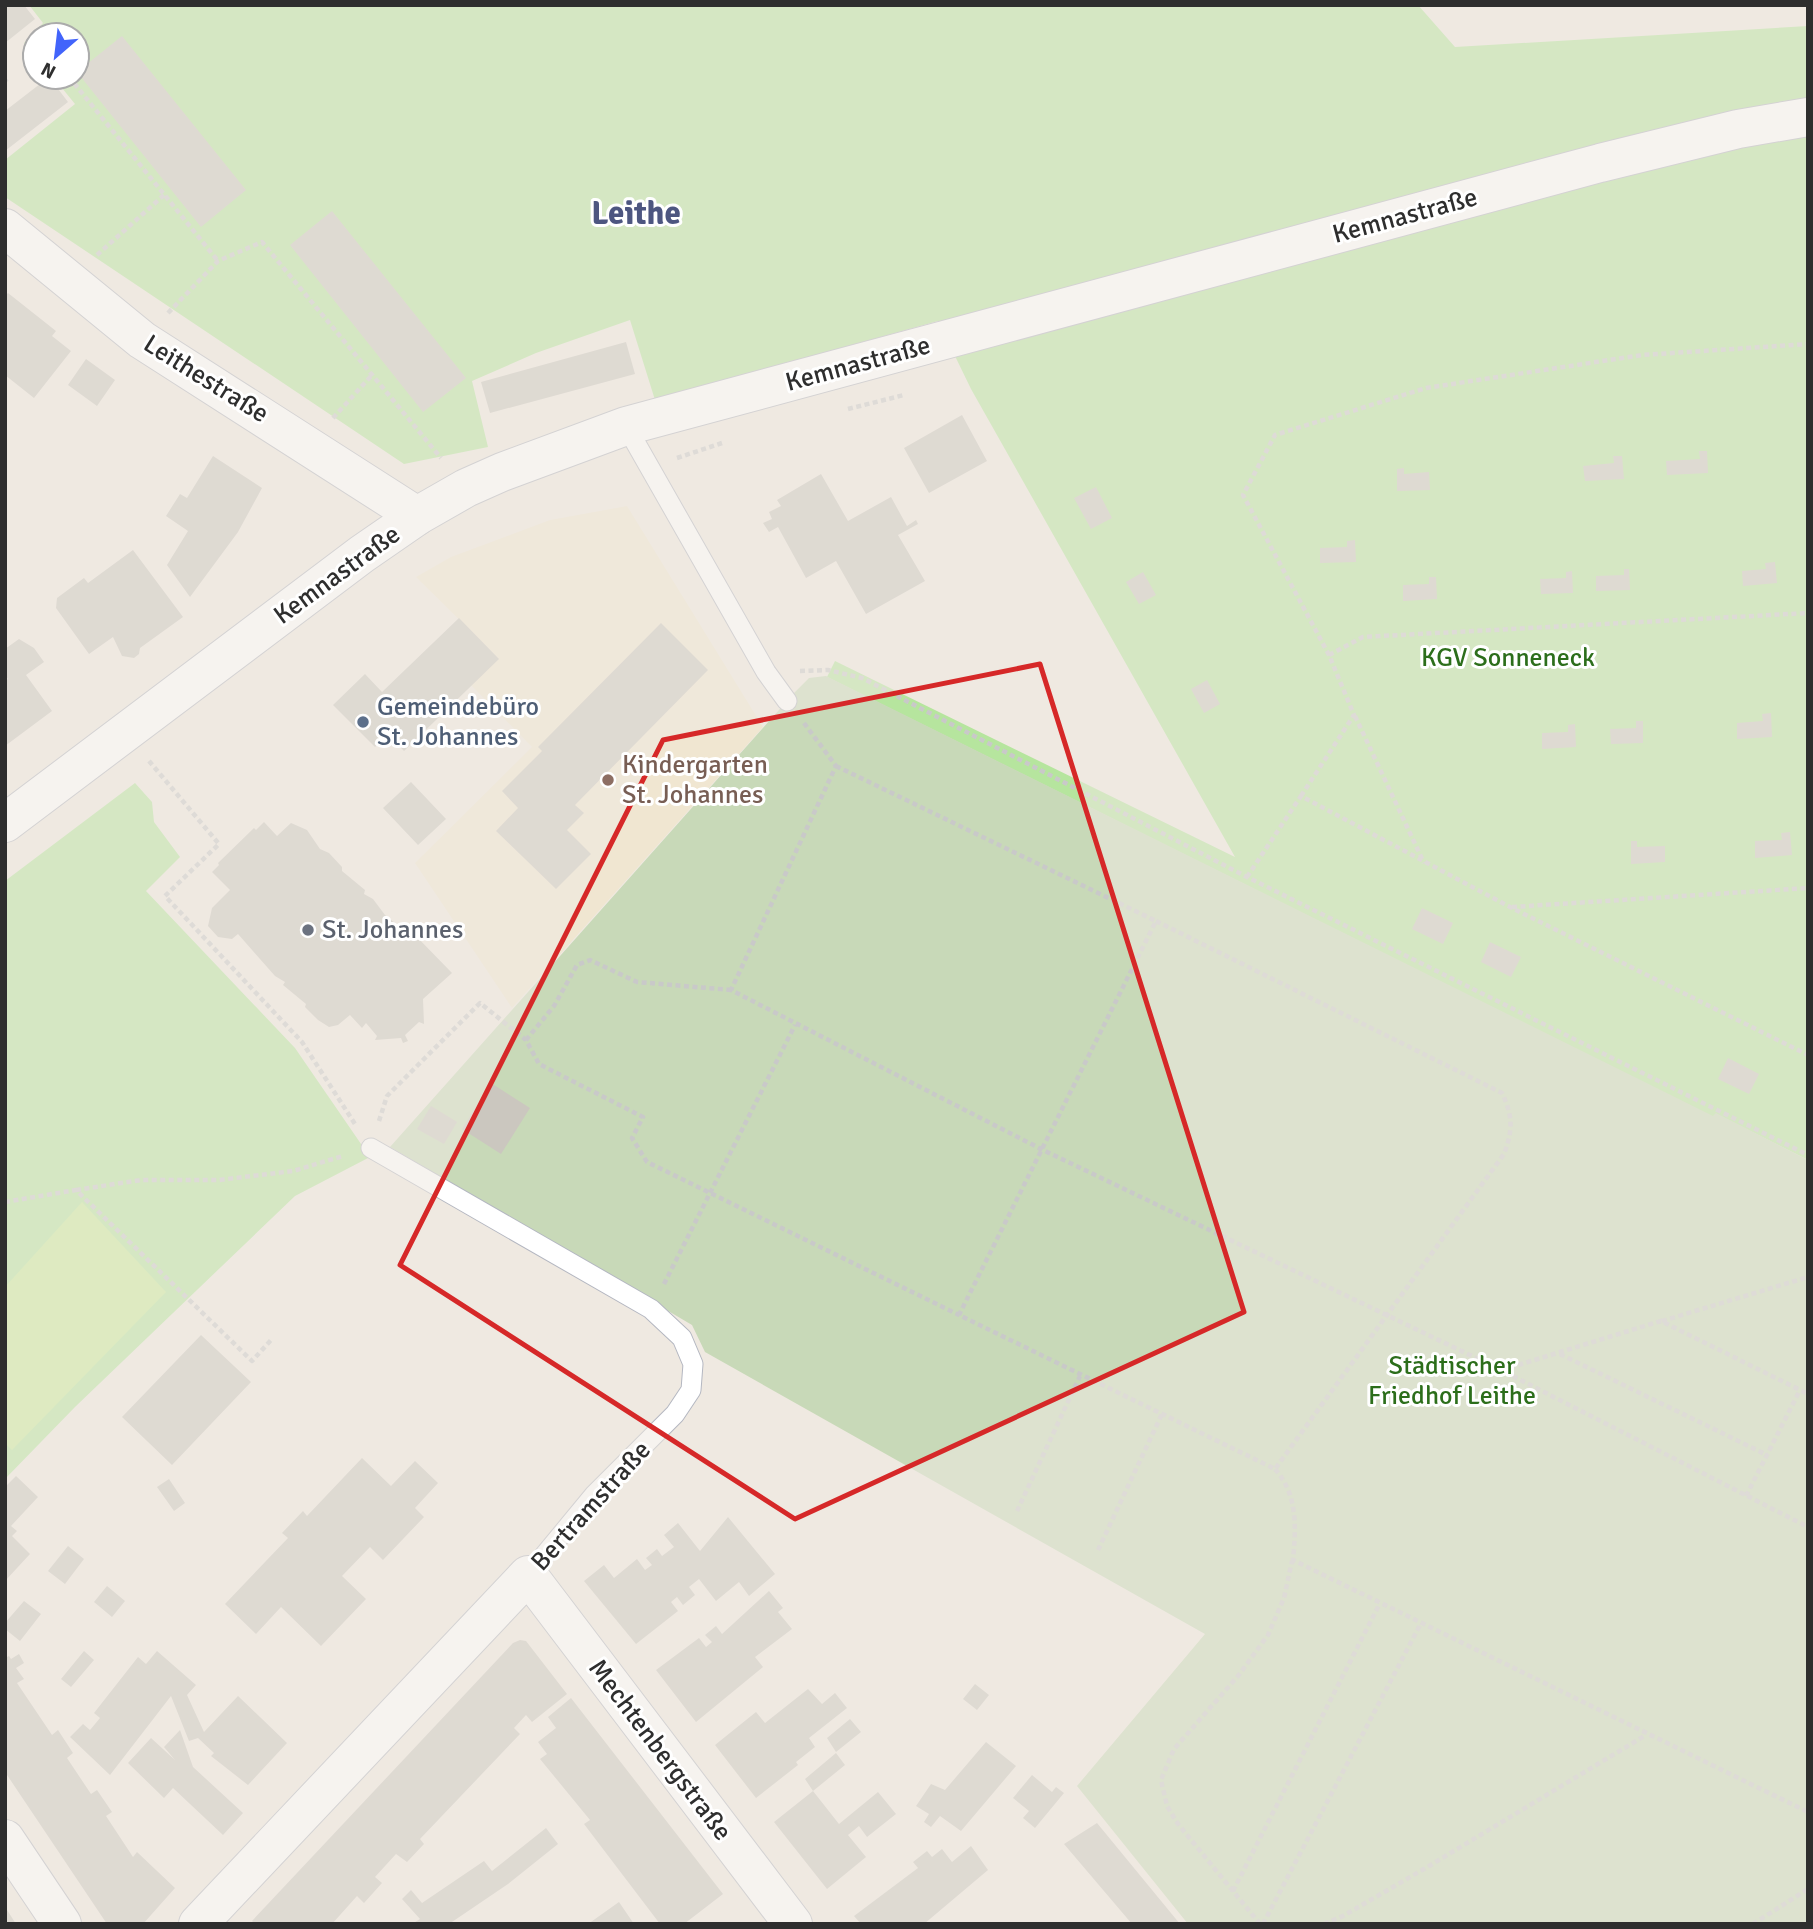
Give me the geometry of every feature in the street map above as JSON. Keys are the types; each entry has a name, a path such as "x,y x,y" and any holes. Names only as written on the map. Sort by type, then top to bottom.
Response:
{"street":[{"name":"Kemnastraße","path":"5,823 362,554 417,516 466,488 502,472 626,426 1600,163 1738,129 1808,117"},
{"name":"Leithestraße","path":"5,228 142,340 310,445 417,516"},
{"name":"Bertramstraße","path":"198,1924 528,1575"},
{"name":"Mechtenbergstraße","path":"528,1575 793,1924"},
{"path":"5,1839 62,1924"}],"lane":[{"path":"626,426 766,672 787,701"},
{"name":"Bertramstraße","path":"371,1148 651,1309 682,1338 694,1364 691,1390 675,1414 594,1495 528,1575"}],"path":[{"path":"80,91 218,261"},
{"path":"69,280 164,195"},
{"path":"142,340 218,261 261,242 466,488"},
{"path":"1424,863 1354,715 1329,655 1243,495 1275,435 1426,387 1642,355 1808,344"},
{"path":"310,445 372,375"},
{"path":"1329,655 1363,637 1808,613"},
{"path":"766,672 828,670 862,678 1247,877 1808,1155"},
{"path":"787,701 836,766 1502,1093 1511,1111 1512,1133 1504,1154 1275,1469"},
{"path":"1247,877 1354,715"},
{"path":"126,734 219,844 165,895 302,1042 371,1148"},
{"path":"731,990 836,766"},
{"path":"1301,796 1510,907 1808,1055"},
{"path":"1510,907 1808,888"},
{"path":"958,1315 1156,921"},
{"path":"526,1040 554,1006 577,965 590,960 637,982 731,990 1043,1150 1501,1370 1808,1527"},
{"path":"371,1148 387,1096 480,1003 526,1040 539,1064 643,1117 632,1138 646,1162 708,1195 1275,1469 1287,1482 1293,1498 1296,1529 1293,1560 1284,1598 1268,1635 1238,1676 1174,1749 1161,1780 1167,1805 1178,1824 1261,1924 1420,1625"},
{"path":"651,1309 795,1025"},
{"path":"5,1202 141,1180 219,1180 293,1171 371,1148"},
{"path":"76,1190 252,1361 272,1339"},
{"path":"1501,1370 1808,1278"},
{"path":"1661,1321 1808,1394"},
{"path":"1559,1354 1767,1455"},
{"path":"1017,1511 1080,1376"},
{"path":"1746,1496 1800,1390"},
{"path":"1098,1550 1162,1414"},
{"path":"1293,1560 1379,1605 1808,1812"},
{"path":"1233,1891 1379,1605"},
{"path":"1324,1924 1343,1916 1424,1869 1646,1734"},
{"path":"1753,1924 1808,1889"}],"highlighted area":[{"path":"1040,664 1244,1312 795,1519 400,1265 663,740"}],"shaded area":[{"name":"Kindergarten St. Johannes","path":"627,506 763,727 512,1008 415,863 532,747 471,685 498,658 416,577 451,557 550,520"}],"green space":[{"name":"KGV Sonneneck","path":"29,5 1418,5 1455,47 1808,26 1808,1160 1716,1114 1713,1117 827,677 835,661 1235,857 971,389 938,321 655,400 630,320 536,353 472,381 488,447 404,464 5,197 5,160 75,104 64,91 91,91 91,21 41,21"},
{"name":"Städtischer Friedhof Leithe","path":"826,676 1713,1116 1716,1113 1808,1160 1808,1924 1188,1924 1077,1786 1205,1634 705,1352 692,1325 390,1147 795,692 809,678"},
{"path":"135,783 152,802 154,822 180,857 146,891 295,1048 370,1157 295,1196 75,1407 5,1479 5,881"},
{"path":"82,1202 166,1292 12,1450 5,1443 5,1287"}],"building":[{"path":"5,5 24,5 35,19 21,21 21,30 5,43"},
{"path":"122,36 246,190 201,227 91,90 91,61"},
{"path":"31,91 60,91 68,102 5,151 5,111"},
{"path":"332,211 466,378 423,412 290,245"},
{"path":"8,293 56,331 52,336 71,351 34,398 5,375 5,296"},
{"path":"626,342 635,374 490,413 481,382"},
{"path":"86,359 115,380 97,406 68,385"},
{"path":"962,415 987,461 929,493 904,448"},
{"path":"1699,451 1707,451 1708,473 1667,475 1666,461 1700,459"},
{"path":"213,456 262,488 238,532 190,597 167,565 188,531 166,516 180,494 187,498"},
{"path":"1613,456 1622,456 1624,479 1585,481 1583,466 1614,463"},
{"path":"1404,468 1404,474 1429,472 1430,490 1397,491 1397,469"},
{"path":"821,474 848,521 891,497 907,526 916,520 918,524 898,535 925,581 866,614 836,561 806,578 778,527 769,532 763,523 772,519 769,512 781,506 777,500"},
{"path":"1096,487 1112,518 1091,529 1074,498"},
{"path":"1355,540 1356,562 1320,563 1320,548 1347,547 1347,541"},
{"path":"133,550 183,617 140,648 139,654 134,658 122,656 113,637 89,654 56,608 57,598 84,578 88,583"},
{"path":"1775,562 1777,583 1743,586 1742,571 1766,569 1765,563"},
{"path":"1624,569 1629,569 1630,590 1596,591 1596,576 1624,575"},
{"path":"1572,571 1573,593 1541,594 1540,579 1566,578 1566,572"},
{"path":"1143,572 1156,595 1139,604 1126,582"},
{"path":"1429,577 1436,577 1437,599 1403,601 1403,585 1429,584"},
{"path":"459,618 499,659 404,751 388,734 375,747 333,705 365,674 382,692"},
{"path":"661,623 708,670 575,805 584,813 567,830 591,854 556,889 496,831 518,808 502,791 542,751 538,747"},
{"path":"19,639 34,648 44,662 26,675 52,711 5,746 5,681 8,679 5,675 5,649"},
{"path":"1207,680 1220,704 1204,713 1191,689"},
{"path":"1771,713 1772,737 1737,739 1737,723 1763,721 1762,714"},
{"path":"1636,721 1643,721 1643,743 1611,744 1610,729 1636,728"},
{"path":"1575,724 1576,747 1542,749 1542,733 1568,732 1568,725"},
{"path":"411,782 446,819 418,845 383,808"},
{"name":"St. Johannes","path":"264,822 277,836 291,823 307,830 320,849 329,853 342,867 342,871 365,890 364,894 373,899 385,915 408,934 410,941 416,936 452,973 423,999 424,1024 419,1022 405,1035 408,1041 403,1043 401,1038 375,1040 377,1036 366,1023 362,1028 350,1015 338,1025 329,1027 318,1020 305,1007 306,1004 283,985 285,982 275,976 238,934 232,939 218,937 208,926 212,908 230,890 212,872 254,828 256,830"},
{"path":"1790,832 1792,855 1755,858 1755,841 1782,840 1781,833"},
{"path":"1631,841 1637,841 1637,847 1665,846 1665,862 1631,864"},
{"path":"1422,908 1453,923 1443,944 1412,929"},
{"path":"1490,942 1521,957 1511,977 1481,962"},
{"path":"1728,1058 1759,1074 1749,1094 1718,1079"},
{"path":"491,1083 530,1108 501,1154 462,1129"},
{"path":"431,1106 457,1122 444,1144 417,1129"},
{"path":"201,1335 251,1382 172,1465 122,1417"},
{"path":"362,1458 391,1486 415,1461 438,1483 415,1508 424,1517 383,1560 370,1547 342,1576 366,1599 321,1646 281,1607 256,1634 225,1604 288,1538 282,1533 303,1511 307,1516"},
{"path":"16,1476 38,1497 11,1526 17,1531 12,1536 30,1554 5,1581 5,1487"},
{"path":"169,1479 185,1503 174,1511 157,1487"},
{"path":"728,1517 775,1574 749,1596 739,1582 716,1601 699,1579 689,1587 695,1595 683,1605 677,1597 671,1602 678,1611 636,1644 584,1581 604,1565 614,1578 637,1559 645,1570 652,1565 646,1558 657,1549 662,1556 674,1547 664,1535 678,1523 700,1551"},
{"path":"68,1546 84,1559 65,1584 48,1571"},
{"path":"107,1586 125,1601 112,1617 94,1602"},
{"path":"769,1591 783,1608 778,1612 792,1629 755,1657 763,1667 696,1722 656,1670 699,1638 706,1647 712,1642 705,1635 716,1626 722,1634"},
{"path":"24,1601 41,1614 20,1641 5,1629 5,1623"},
{"path":"526,1641 567,1694 532,1722 526,1715 514,1728 520,1734 420,1839 424,1844 407,1862 396,1854 375,1877 382,1883 364,1903 357,1896 332,1924 255,1924 252,1921 513,1643"},
{"path":"84,1651 94,1660 71,1687 61,1679"},
{"path":"157,1651 196,1685 187,1695 204,1732 238,1696 287,1743 248,1785 211,1756 214,1753 198,1738 189,1741 171,1696 110,1775 70,1737 83,1724 90,1730 100,1718 94,1713 138,1657 146,1664"},
{"path":"19,1654 24,1663 16,1668 24,1679 17,1683 52,1735 58,1730 73,1753 67,1758 91,1794 97,1790 112,1812 106,1816 133,1857 137,1852 175,1888 143,1924 107,1924 5,1772 5,1658 9,1656 11,1659"},
{"path":"975,1684 989,1695 977,1710 963,1699"},
{"path":"808,1689 822,1704 835,1693 847,1708 809,1738 815,1747 796,1762 798,1765 756,1798 715,1745 756,1712 765,1723"},
{"path":"571,1698 723,1894 684,1924 660,1924 584,1824 590,1820 540,1759 547,1754 538,1742 556,1728 548,1717"},
{"path":"850,1719 861,1732 836,1752 827,1738"},
{"path":"180,1730 193,1767 243,1813 223,1835 173,1788 164,1798 128,1763 151,1738 175,1760 164,1747"},
{"path":"986,1742 1016,1766 961,1831 940,1816 931,1827 924,1822 929,1814 916,1806 931,1784 945,1790"},
{"path":"836,1753 845,1765 813,1791 805,1779"},
{"path":"1032,1775 1052,1792 1056,1787 1064,1793 1035,1828 1023,1818 1029,1811 1013,1798"},
{"path":"813,1791 839,1824 878,1792 896,1814 867,1837 859,1826 848,1835 866,1857 827,1889 774,1822"},
{"path":"1097,1823 1180,1924 1132,1924 1064,1844"},
{"path":"546,1828 558,1844 508,1884 449,1924 412,1924 420,1919 402,1899 411,1890 422,1903 484,1861 492,1871"},
{"path":"971,1846 988,1870 924,1924 861,1924 854,1916 918,1868 913,1862 927,1851 932,1857 942,1849 952,1862"},
{"path":"619,1902 634,1924 588,1924"},
{"path":"5,1907 9,1913 16,1924 5,1924"}],"place":[{"name":"Gemeindebüro St. Johannes","path":"363,722"},
{"name":"Kindergarten St. Johannes","path":"608,780"},
{"name":"St. Johannes","path":"308,930"}],"district":[{"name":"Leithe","path":"636,213"}]}
